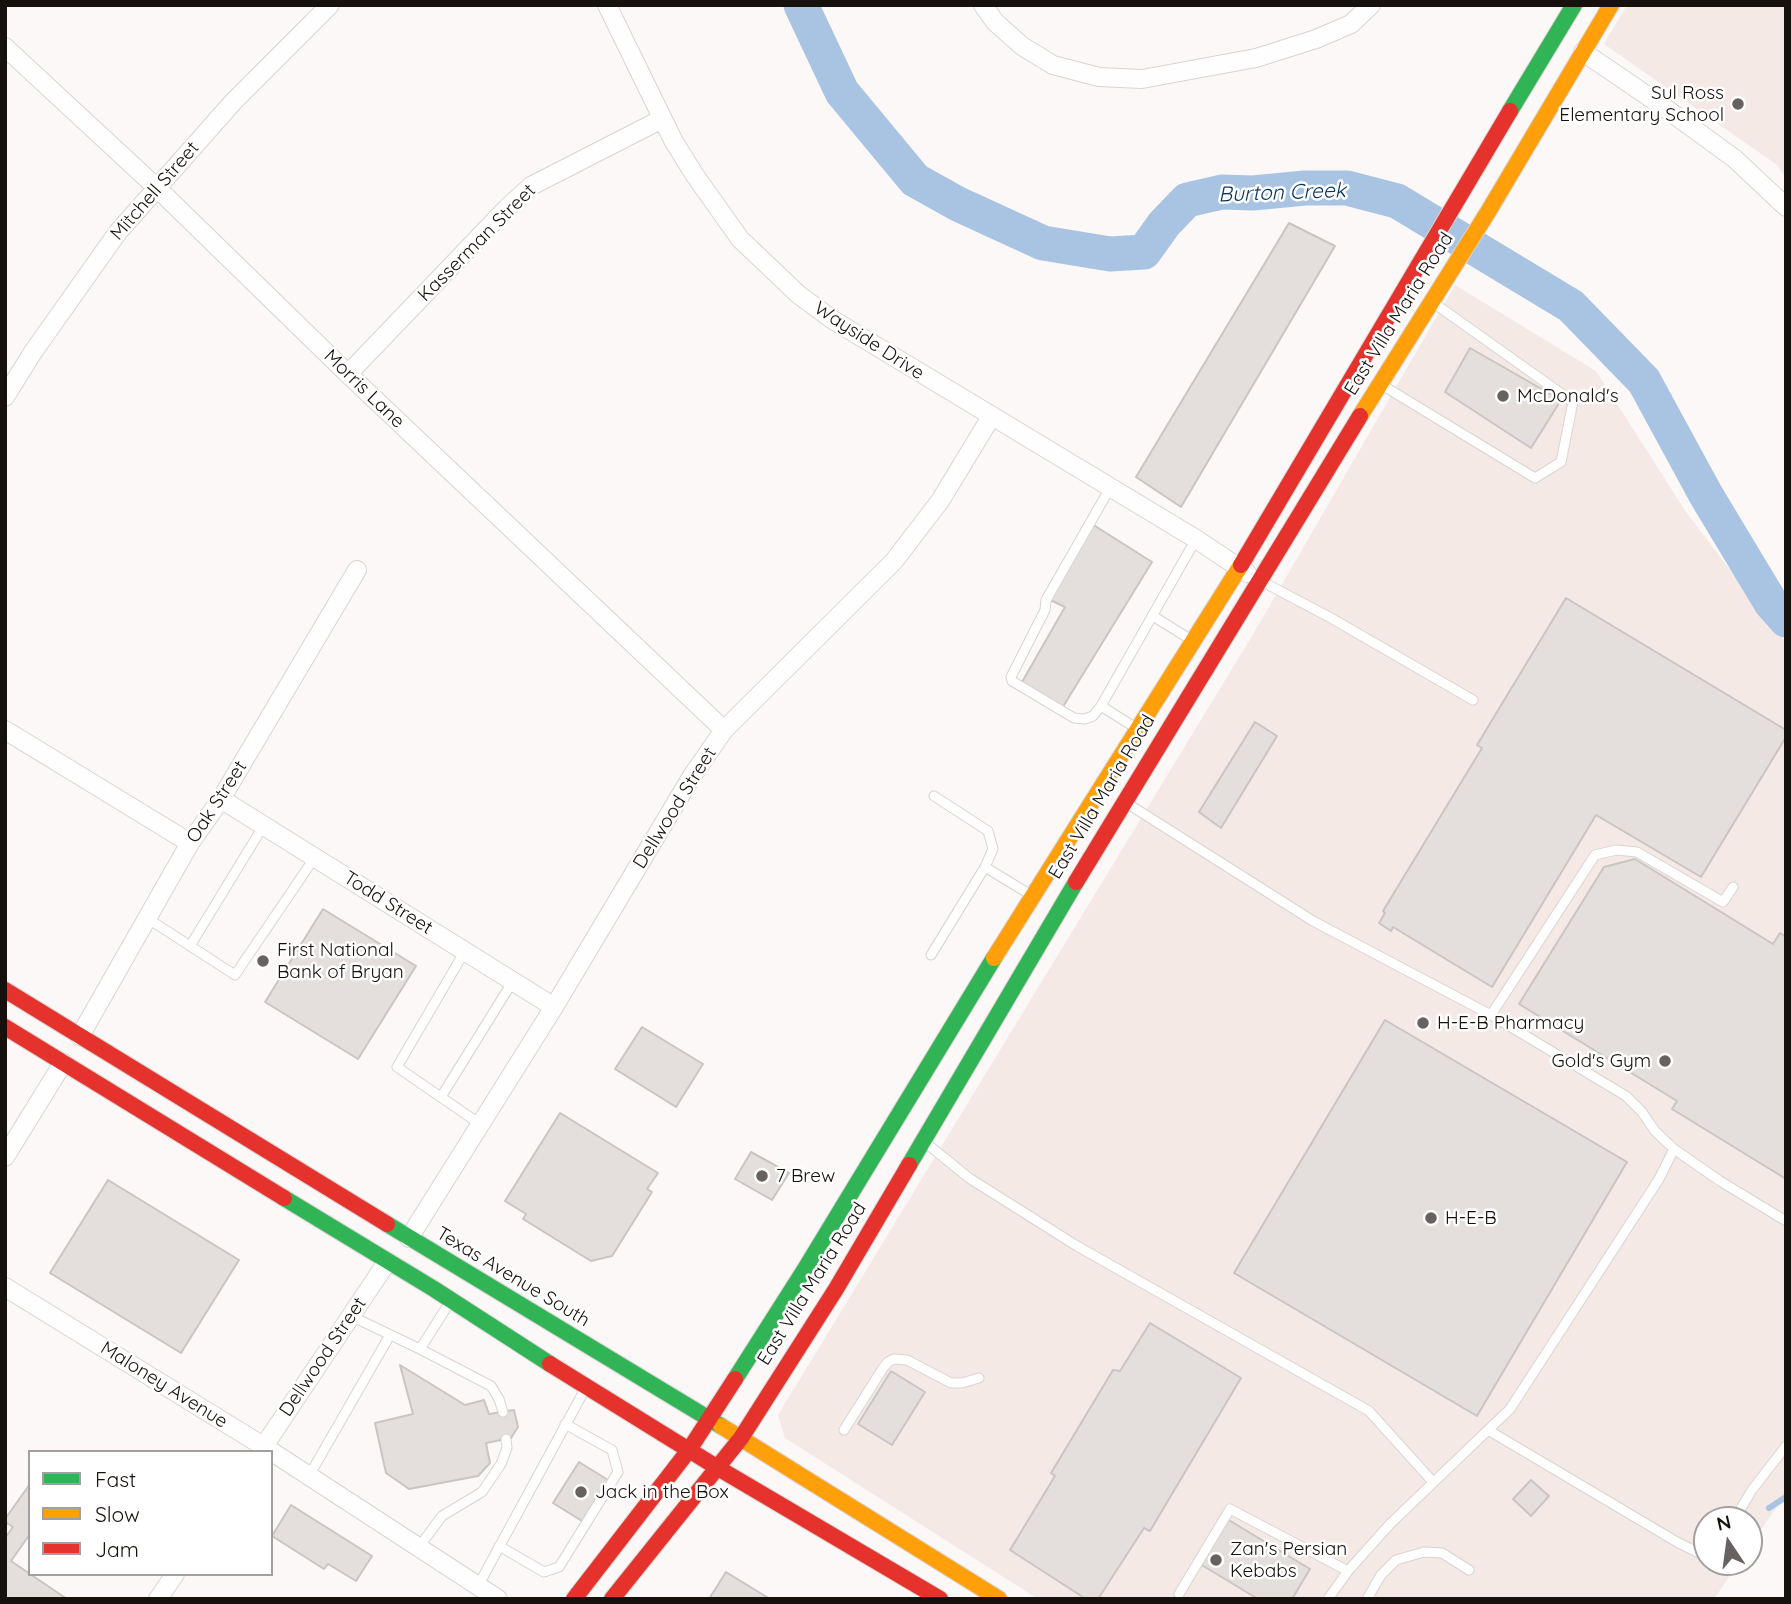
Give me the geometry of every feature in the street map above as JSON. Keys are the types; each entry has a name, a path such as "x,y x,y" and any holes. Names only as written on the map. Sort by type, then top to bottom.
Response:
{"main road":[{"name":"East Villa Maria Road","path":"574,1599 690,1450 805,1269 1032,896 1239,569 1574,5"},
{"name":"East Villa Maria Road","path":"612,1599 741,1438 835,1289 1124,802 1431,300 1488,212 1611,5"},
{"name":"Texas Avenue South","path":"5,990 741,1438 999,1599"},
{"path":"5,1027 718,1468 940,1599"}],"street":[{"name":"Mitchell Street","path":"5,397 33,352 118,232 234,101 330,5"},
{"name":"Wayside Drive","path":"607,5 662,119 694,174 740,239 799,295 833,320 991,418 1196,539 1260,580"},
{"path":"983,5 995,22 1022,46 1053,65 1099,77 1142,79 1268,55 1351,24 1371,5"},
{"name":"Morris Lane","path":"5,47 156,187 348,374 724,730"},
{"path":"1583,52 1661,105 1784,199"},
{"name":"Kasserman Street","path":"348,374 531,186 662,119"},
{"name":"Dellwood Street","path":"409,1238 554,1007 692,776 724,730 894,561 940,501 991,418"},
{"name":"Oak Street","path":"80,1036 190,843 221,799 357,570"},
{"path":"5,730 190,843"},
{"name":"Todd Street","path":"221,799 554,1007"},
{"path":"5,1157 63,1063"},
{"name":"Dellwood Street","path":"261,1449 387,1262"},
{"name":"Maloney Avenue","path":"5,1287 261,1449"},
{"name":"Maloney Avenue","path":"273,1456 309,1476 498,1599"},
{"path":"158,1599 174,1576"}],"lane":[{"path":"1381,384 1535,478 1561,462 1573,402 1431,300"},
{"path":"1110,488 1046,600 1045,610 1011,677 1012,681 1074,718 1085,719 1093,716 1101,706 1196,539"},
{"path":"1260,580 1473,700"},
{"path":"1153,616 1194,641"},
{"path":"1101,706 1138,730"},
{"path":"931,955 985,867 993,849 988,831 934,796"},
{"path":"1124,802 1346,941 1492,1016 1626,1096 1674,1149 1786,1221"},
{"path":"190,946 264,825"},
{"path":"1492,1016 1595,855 1616,850 1637,852 1723,902 1734,887"},
{"path":"147,918 235,975 315,857"},
{"path":"985,867 1032,896"},
{"path":"466,951 397,1067 480,1124"},
{"path":"441,1097 513,981"},
{"path":"923,1141 969,1178 1077,1246 1368,1411 1433,1482"},
{"path":"1328,1599 1348,1571 1390,1524 1510,1409 1659,1179 1674,1149"},
{"path":"420,1349 451,1301"},
{"path":"351,1316 491,1386 503,1412"},
{"path":"309,1476 390,1335"},
{"path":"844,1430 887,1362 894,1359 907,1360 951,1383 979,1378"},
{"path":"478,1586 586,1387"},
{"path":"499,1546 544,1572 559,1567 618,1472 612,1450 565,1424"},
{"path":"1488,1430 1693,1550"},
{"path":"419,1547 442,1516 482,1492 501,1464 507,1448 506,1439"},
{"path":"1742,1506 1786,1446"},
{"path":"1179,1594 1230,1509 1348,1571"},
{"path":"1367,1599 1381,1575 1396,1559 1423,1552 1442,1553 1469,1570"}],"shaded area":[{"name":"Sul Ross Elementary School","path":"1627,5 1786,5 1786,178 1777,165 1604,44"},
{"path":"1455,285 1596,371 1686,512 1786,643 1786,1494 1763,1527 1763,1506 1693,1506 1693,1576 1730,1576 1714,1599 1038,1599 785,1438 778,1415 1255,631"}],"building":[{"path":"1289,223 1335,246 1181,507 1136,477"},
{"name":"McDonald's","path":"1470,348 1561,400 1531,448 1445,392"},
{"path":"1092,524 1152,562 1061,710 1022,682 1065,607 1048,599"},
{"path":"1566,598 1786,730 1786,737 1701,877 1596,815 1492,987 1393,927 1391,931 1379,923 1385,913 1383,911 1482,748 1477,745"},
{"path":"1255,722 1277,736 1221,828 1199,812"},
{"path":"1635,859 1773,944 1780,933 1786,937 1786,1179 1672,1109 1677,1101 1519,1004 1604,867"},
{"path":"323,909 416,966 358,1059 265,1002"},
{"name":"H-E-B","path":"1385,1020 1627,1162 1477,1416 1234,1273"},
{"path":"642,1027 703,1064 676,1107 615,1069"},
{"path":"560,1113 658,1173 647,1189 652,1192 612,1256 591,1261 523,1219 526,1214 505,1201"},
{"name":"7 Brew","path":"751,1152 789,1173 772,1200 735,1179"},
{"path":"108,1180 239,1260 181,1353 50,1273"},
{"path":"1150,1323 1241,1378 1150,1531 1144,1528 1098,1599 1086,1599 1010,1550 1055,1476 1051,1473 1113,1370 1120,1371"},
{"path":"400,1365 465,1405 484,1400 489,1414 514,1410 518,1427 511,1438 486,1443 490,1463 478,1476 409,1489 386,1473 375,1423 413,1414"},
{"path":"891,1371 925,1392 892,1445 858,1424"},
{"name":"Jack in the Box","path":"579,1462 608,1480 582,1521 553,1503"},
{"path":"1531,1480 1549,1496 1531,1516 1513,1499"},
{"path":"28,1487 28,1537 11,1561 28,1573 28,1576 33,1576 67,1599 5,1599 5,1538 13,1527 5,1522"},
{"path":"291,1505 372,1556 356,1581 328,1564 324,1569 273,1534"},
{"path":"1227,1519 1310,1569 1292,1599 1258,1599 1200,1564"},
{"path":"726,1572 770,1599 709,1599"}],"waterway":[{"name":"Burton Creek","path":"801,5 842,92 915,180 958,204 1043,243 1110,254 1144,252 1164,224 1187,200 1222,192 1347,188 1397,201 1571,306 1644,381 1706,495 1771,603 1786,620"},
{"path":"1769,1508 1786,1497"}],"traffic: fast":[{"path":"1510,111 1574,5"},
{"path":"909,1165 1076,882"},
{"path":"735,1379 994,958"},
{"path":"284,1198 434,1289 550,1364"},
{"path":"387,1224 721,1426"}],"traffic: slow":[{"path":"1360,416 1488,212 1611,5"},
{"path":"994,958 1241,565"},
{"path":"721,1426 999,1599"}],"traffic: jam":[{"path":"1241,565 1510,111"},
{"path":"1076,882 1360,416"},
{"path":"5,990 387,1224"},
{"path":"5,1027 284,1198"},
{"path":"612,1599 741,1438 836,1289 909,1165"},
{"path":"550,1364 718,1468 940,1599"},
{"path":"574,1599 689,1450 735,1379"}],"place":[{"name":"Sul Ross Elementary School","path":"1738,104"},
{"name":"McDonald's","path":"1503,396"},
{"name":"First National Bank of Bryan","path":"263,961"},
{"name":"H-E-B Pharmacy","path":"1423,1023"},
{"name":"Gold's Gym","path":"1665,1061"},
{"name":"7 Brew","path":"762,1176"},
{"name":"H-E-B","path":"1431,1218"},
{"name":"Jack in the Box","path":"581,1492"},
{"name":"Zan's Persian Kebabs","path":"1216,1560"}]}
